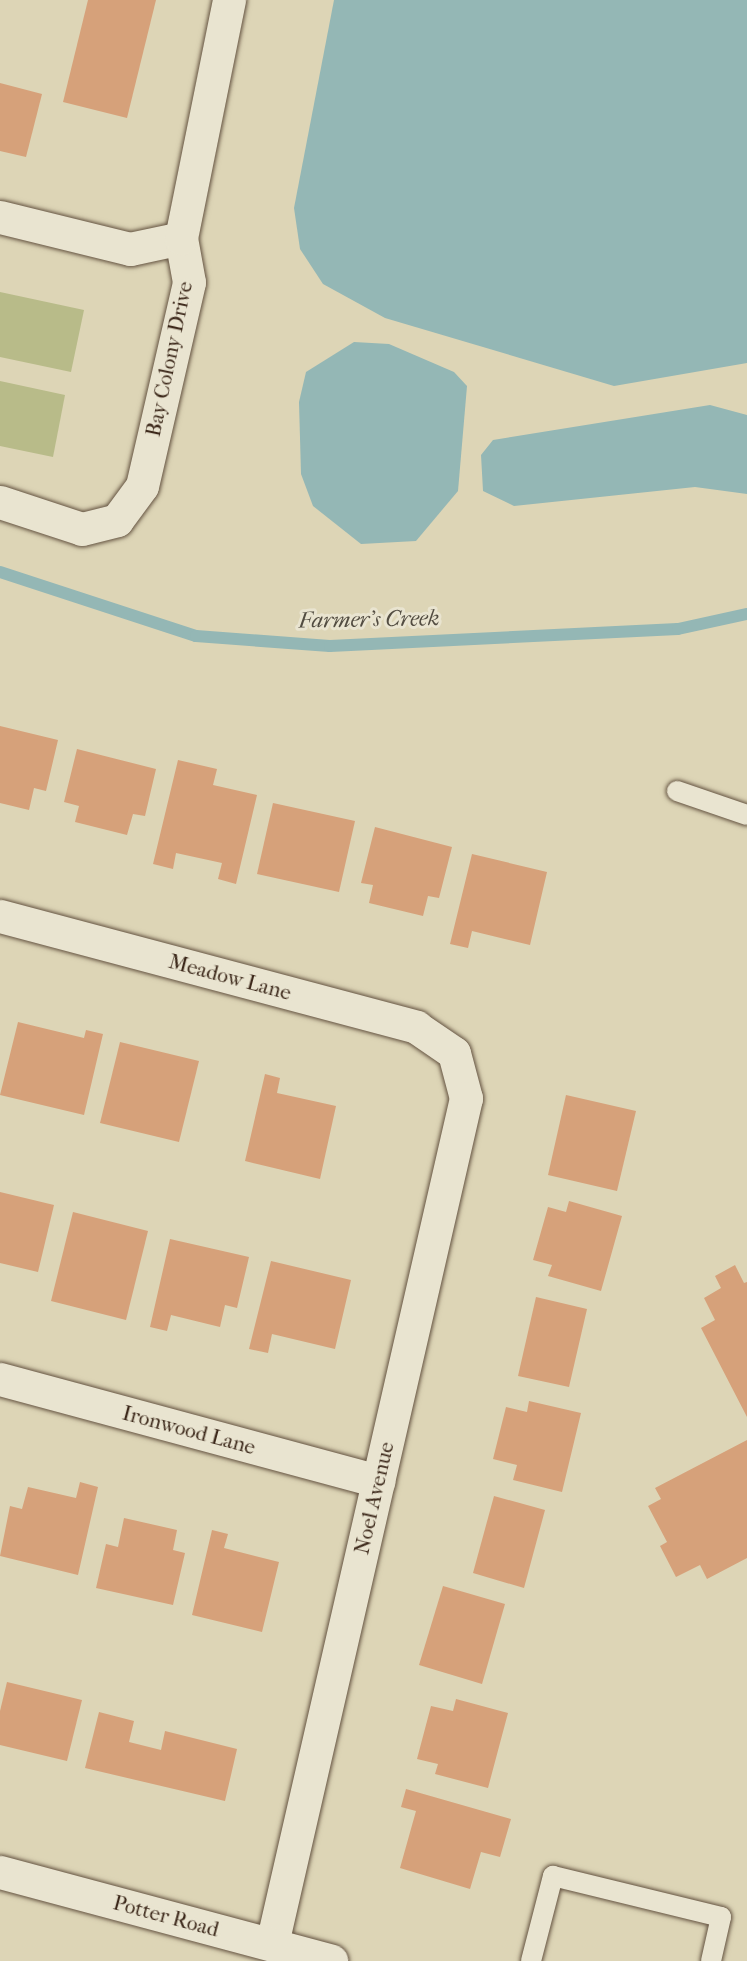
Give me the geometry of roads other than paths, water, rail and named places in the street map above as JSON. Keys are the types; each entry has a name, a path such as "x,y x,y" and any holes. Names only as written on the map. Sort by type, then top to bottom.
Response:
{"street":[{"name":"Bay Colony Drive","path":"0,502 82,529 117,520 142,486 189,282 181,238 229,0"},
{"path":"0,217 130,249 181,238"},
{"name":"Meadow Lane","path":"0,916 416,1027 454,1053"},
{"name":"Noel Avenue","path":"272,1944 466,1098 454,1053"},
{"name":"Ironwood Lane","path":"0,1379 378,1481"},
{"name":"Potter Road","path":"0,1872 331,1961"}],"lane":[{"path":"676,791 747,815"},
{"path":"531,1961 553,1876 721,1917 711,1961"}],"water":[{"path":"334,0 747,0 747,363 614,386 385,318 323,284 300,249 294,208"},
{"path":"354,342 389,344 454,372 467,386 458,491 416,541 361,544 313,506 301,474 299,402 306,372"},
{"path":"710,405 747,415 747,494 695,487 514,506 483,491 481,455 493,440"}],"waterway":[{"name":"Farmer's Creek","path":"0,572 196,636 330,646 678,629 747,614"}]}
